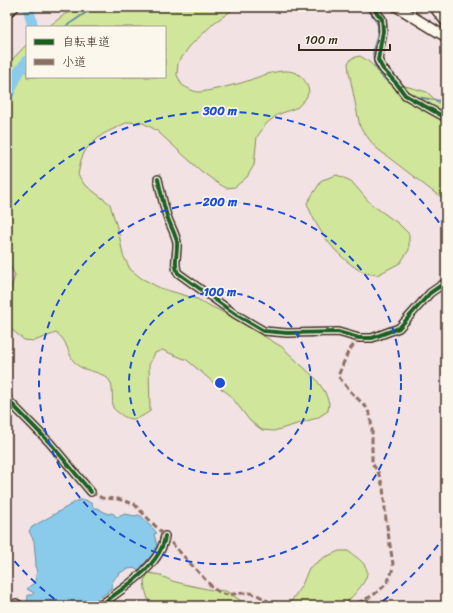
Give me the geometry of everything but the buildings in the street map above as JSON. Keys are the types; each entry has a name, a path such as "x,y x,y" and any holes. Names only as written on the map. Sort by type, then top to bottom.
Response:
{"main road":[{"path":"7,12 14,7"},
{"path":"397,7 446,38"},
{"path":"434,7 446,22"}],"street":[{"path":"372,7 382,19 383,31 378,60 383,69 405,95 446,118"},
{"path":"158,180 166,215 176,239 176,270 178,273 235,314 264,331 287,333 338,332 358,338 372,338 398,328 430,293 446,282"},
{"path":"7,399 50,443 91,492"},
{"path":"99,606 146,570 162,549 165,536"},
{"path":"9,606 16,603 21,606"}],"green space":[{"path":"99,7 237,7 215,22 189,47 178,63 177,75 182,85 194,91 202,92 241,83 280,71 290,71 298,74 304,80 309,91 306,98 298,107 277,115 266,124 257,137 254,165 247,177 235,187 226,188 216,182 201,171 156,130 143,123 128,122 103,134 86,149 81,160 78,175 84,184 110,204 119,234 123,255 130,269 141,278 160,288 197,299 230,316 282,347 316,379 325,392 329,403 328,411 317,418 274,431 262,430 250,421 230,395 187,360 162,350 155,353 149,365 150,411 135,419 127,418 122,416 113,408 112,385 108,379 76,364 60,336 56,333 34,341 24,340 10,328 7,323 7,301 15,275 10,266 7,264 7,65 26,45 26,78 166,78 166,26 49,26 65,14"},
{"path":"360,56 380,72 405,86 427,92 446,110 446,200 375,147 360,127 348,63 352,58"},
{"path":"337,175 351,181 371,204 399,224 409,234 409,250 400,263 377,275 365,273 350,264 327,241 307,203 322,180"},
{"path":"339,551 348,551 362,562 367,571 364,581 344,606 288,606 302,585 309,568 323,558"},
{"path":"149,573 160,575 172,581 188,585 226,591 249,606 150,606 144,580"}],"water":[{"path":"79,500 86,500 92,504 93,508 97,508 108,514 114,514 118,517 125,514 141,516 157,533 154,534 158,549 140,570 130,569 121,572 114,580 111,589 108,590 108,592 85,606 27,606 28,595 32,595 34,593 27,589 34,584 33,582 37,579 35,577 37,572 35,566 34,541 29,531 32,527"}],"waterway":[{"path":"28,7 33,26"},
{"path":"66,26 94,7"},
{"path":"366,7 378,25 378,34 373,53 375,64 380,74 394,85"},
{"path":"7,98 18,73 26,62"},
{"path":"405,91 417,97 446,102"}],"marked path":[{"path":"349,606 364,600 384,586 389,580 393,564 386,520 383,487 378,472 372,463 372,429 370,415 366,407 349,390 338,376 348,352 359,338"},
{"path":"91,492 102,498 118,499 134,504 213,588 219,592 227,595 251,593 276,606"}],"cycle path":[{"path":"372,7 382,19 383,31 378,60 383,69 405,95 446,118"},
{"path":"158,179 168,219 177,242 176,262 178,273 235,314 264,331 287,333 338,332 359,338 372,338 399,328 430,293 446,282"},
{"path":"7,399 50,443 91,492"},
{"path":"99,606 129,584 148,567 162,547 165,536"}]}
